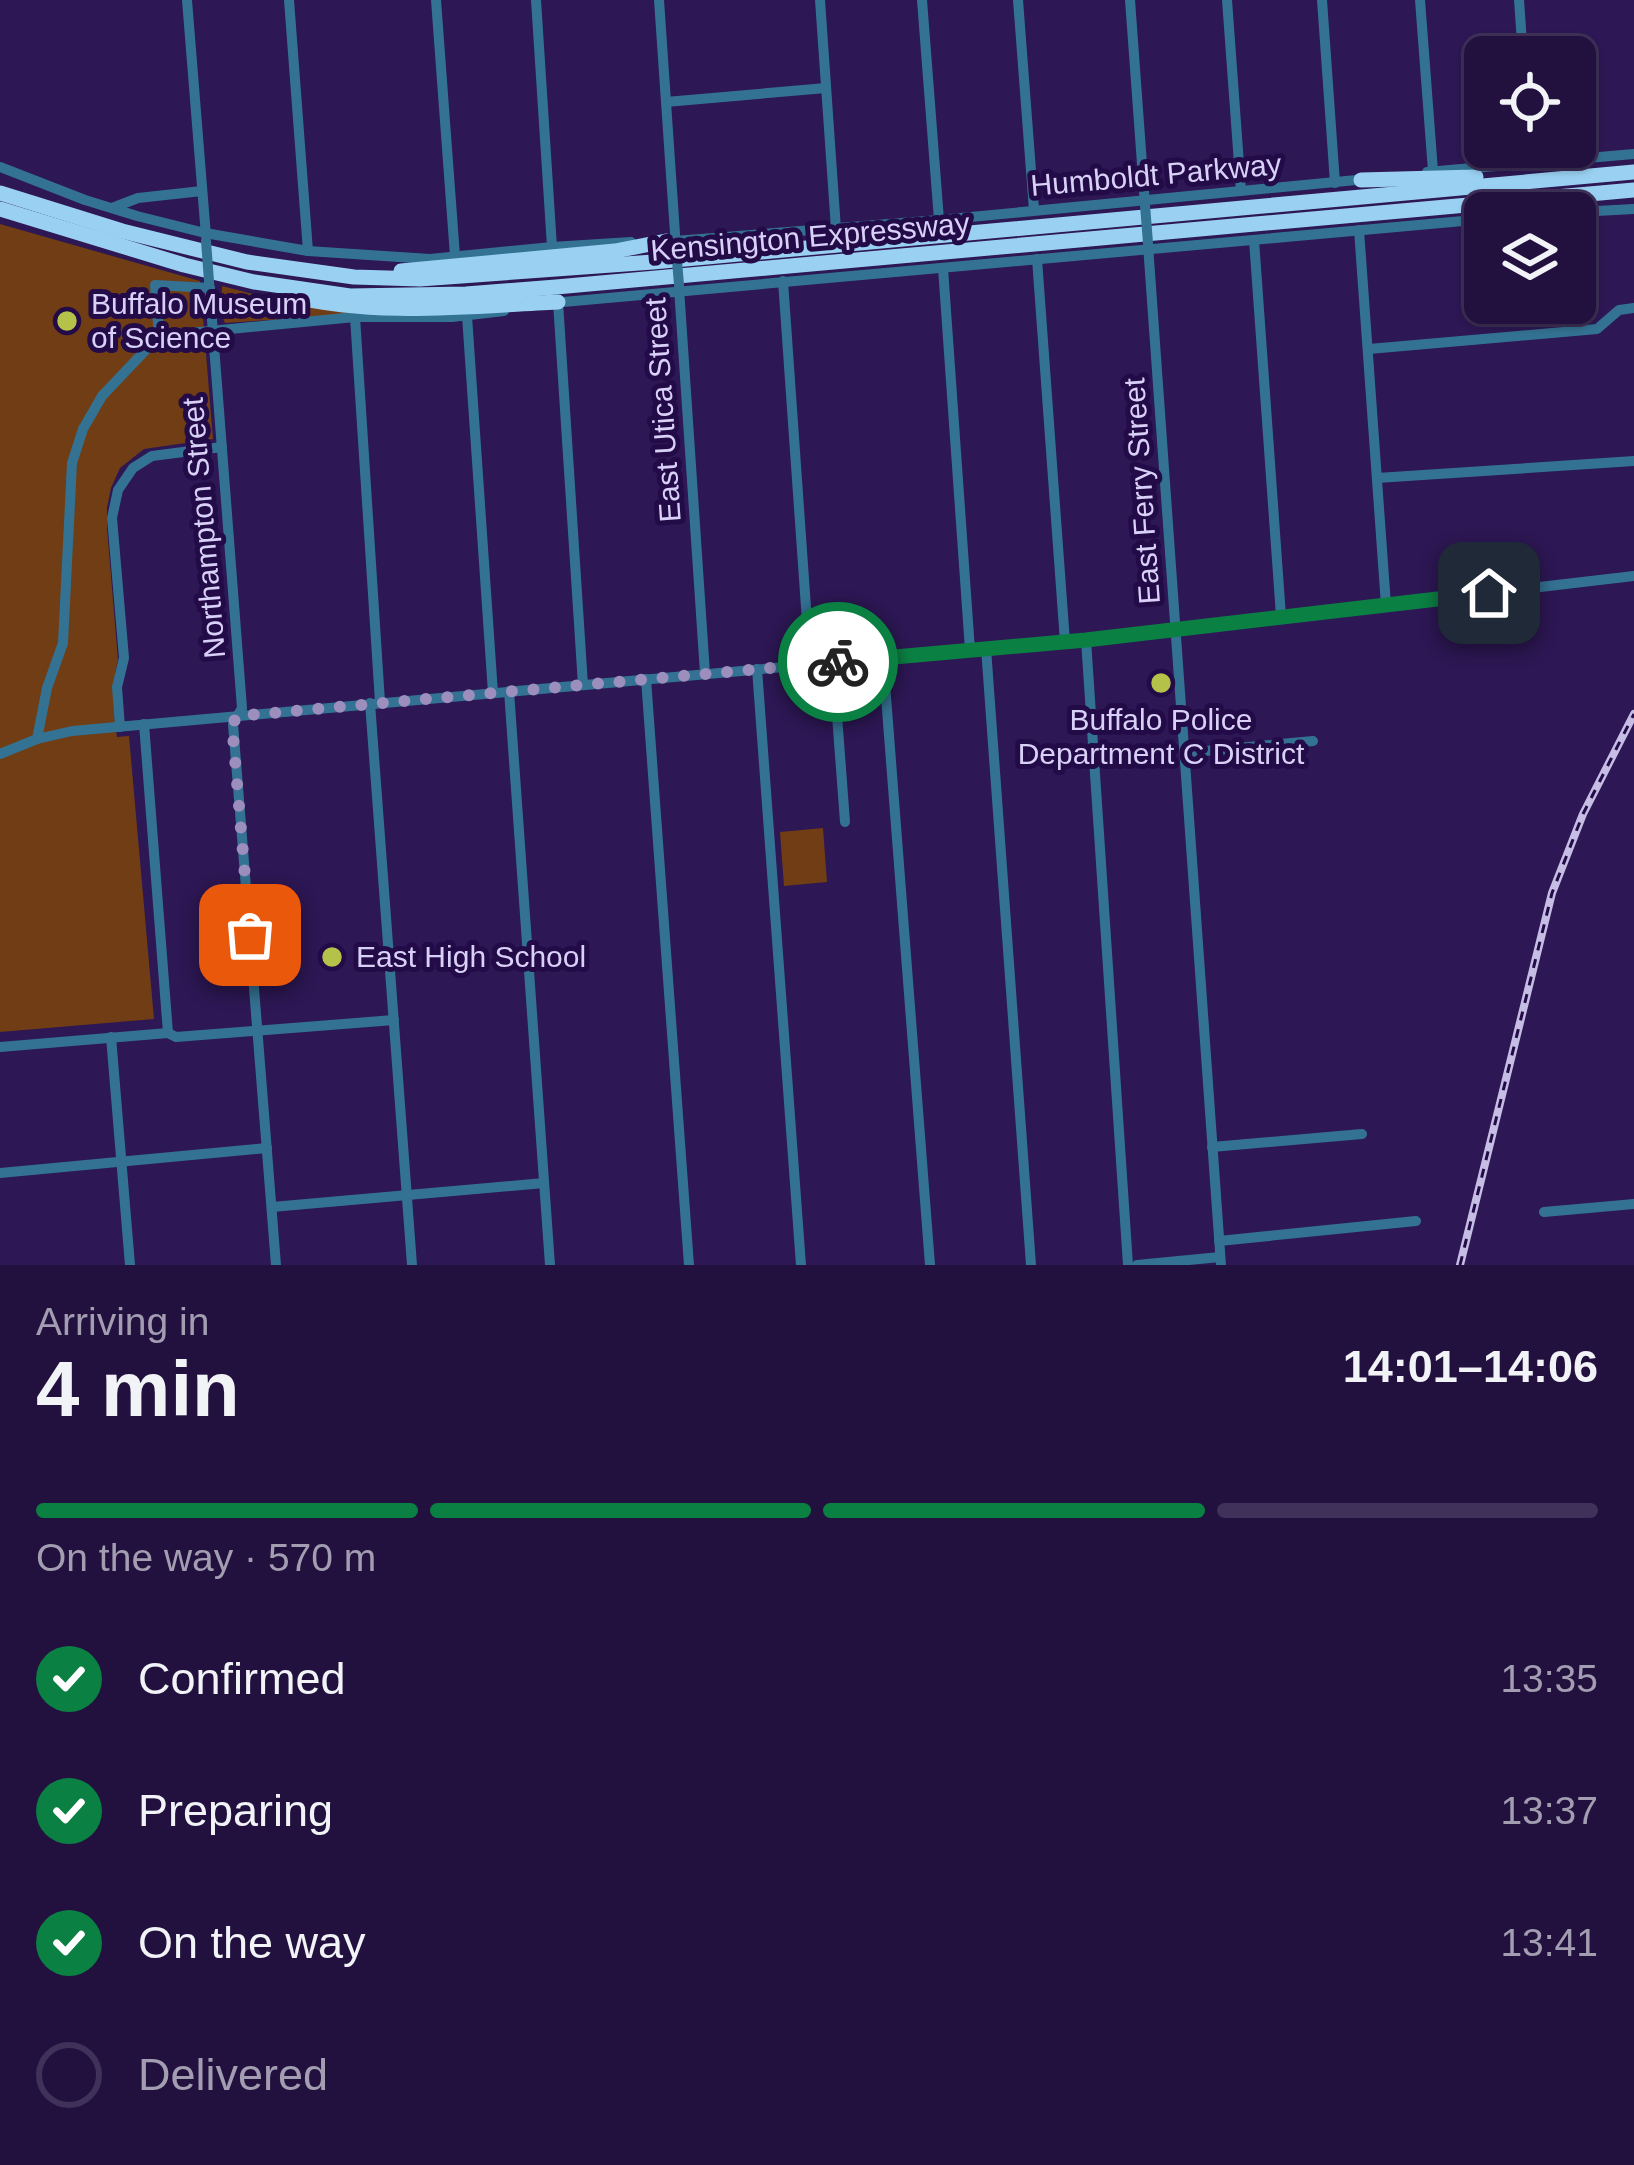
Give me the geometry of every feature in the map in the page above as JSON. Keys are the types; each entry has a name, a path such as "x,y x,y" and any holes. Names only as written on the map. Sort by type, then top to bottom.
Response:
{"highway":[{"name":"Kensington Expressway","path":"3,197 176,246 291,270 420,280 1634,172"},
{"path":"1361,180 1526,180"},
{"name":"Kensington Expressway","path":"3,197 164,259 254,282 350,296 466,295 1634,190"},
{"path":"354,277 673,243"},
{"path":"254,282 282,294 369,309 558,302"}],"street":[{"name":"Northampton Street","path":"188,0 242,708 232,724 276,1265"},
{"path":"289,0 308,251"},
{"path":"436,0 455,256"},
{"path":"536,0 552,247"},
{"name":"East Utica Street","path":"658,0 705,674"},
{"path":"820,0 836,229"},
{"path":"922,0 939,220"},
{"path":"1018,0 1034,210"},
{"name":"East Ferry Street","path":"1130,0 1221,1261"},
{"path":"1227,0 1241,191"},
{"path":"1322,0 1335,183"},
{"path":"1420,0 1433,171"},
{"path":"1519,0 1522,36"},
{"path":"666,102 826,88"},
{"name":"Humboldt Parkway","path":"1596,157 1634,154"},
{"name":"Humboldt Parkway","path":"0,167 206,237 308,251 430,259 1145,202 1466,168"},
{"path":"112,208 138,197 202,191"},
{"path":"1596,210 1634,208"},
{"path":"37,739 47,688 63,643 72,464 83,429 102,396 159,336 355,317 467,316 680,288 1464,221"},
{"path":"1359,230 1386,605"},
{"path":"1254,240 1281,616"},
{"path":"1037,259 1065,641"},
{"path":"943,268 970,650"},
{"path":"783,281 810,664"},
{"path":"159,336 154,285 210,284"},
{"path":"558,302 583,685"},
{"path":"1369,349 1597,328 1618,310 1634,308"},
{"path":"467,316 493,693"},
{"path":"355,317 412,1265"},
{"path":"120,727 117,687 124,658 112,518 118,490 133,468 152,456 221,447"},
{"path":"1377,478 1634,461"},
{"path":"0,754 72,731 1086,640 1634,576"},
{"path":"1086,640 1132,1265 1221,1261"},
{"path":"986,649 1031,1265"},
{"path":"884,658 930,1265"},
{"path":"833,662 845,822"},
{"path":"758,669 802,1265"},
{"path":"646,679 688,1265"},
{"path":"509,692 550,1265"},
{"path":"144,724 168,1033"},
{"path":"1184,753 1313,741"},
{"path":"0,1047 394,1020"},
{"path":"111,1037 130,1265"},
{"path":"1213,1148 1362,1134"},
{"path":"0,1173 267,1148"},
{"path":"272,1207 544,1183"},
{"path":"1544,1212 1634,1204"},
{"path":"1219,1240 1416,1221"}],"shaded area":[{"path":"0,224 200,281 213,439 144,449 120,468 107,508 118,660 114,717 117,737 129,736 154,1019 0,1032"},
{"path":"222,286 269,298 362,314 225,323"},
{"path":"823,828 827,882 784,886 780,832"}],"railway":[{"path":"1460,1265 1552,893 1583,814 1634,714"}],"way so far":[{"path":"250,935 232,724 238,716 838,662"}],"place":[{"name":"Buffalo Museum of Science","path":"67,321"},
{"name":"Buffalo Police Department C District","path":"1161,683"},
{"name":"East High School","path":"332,957"}],"route":[{"path":"838,662 1086,640 1489,593"}]}
